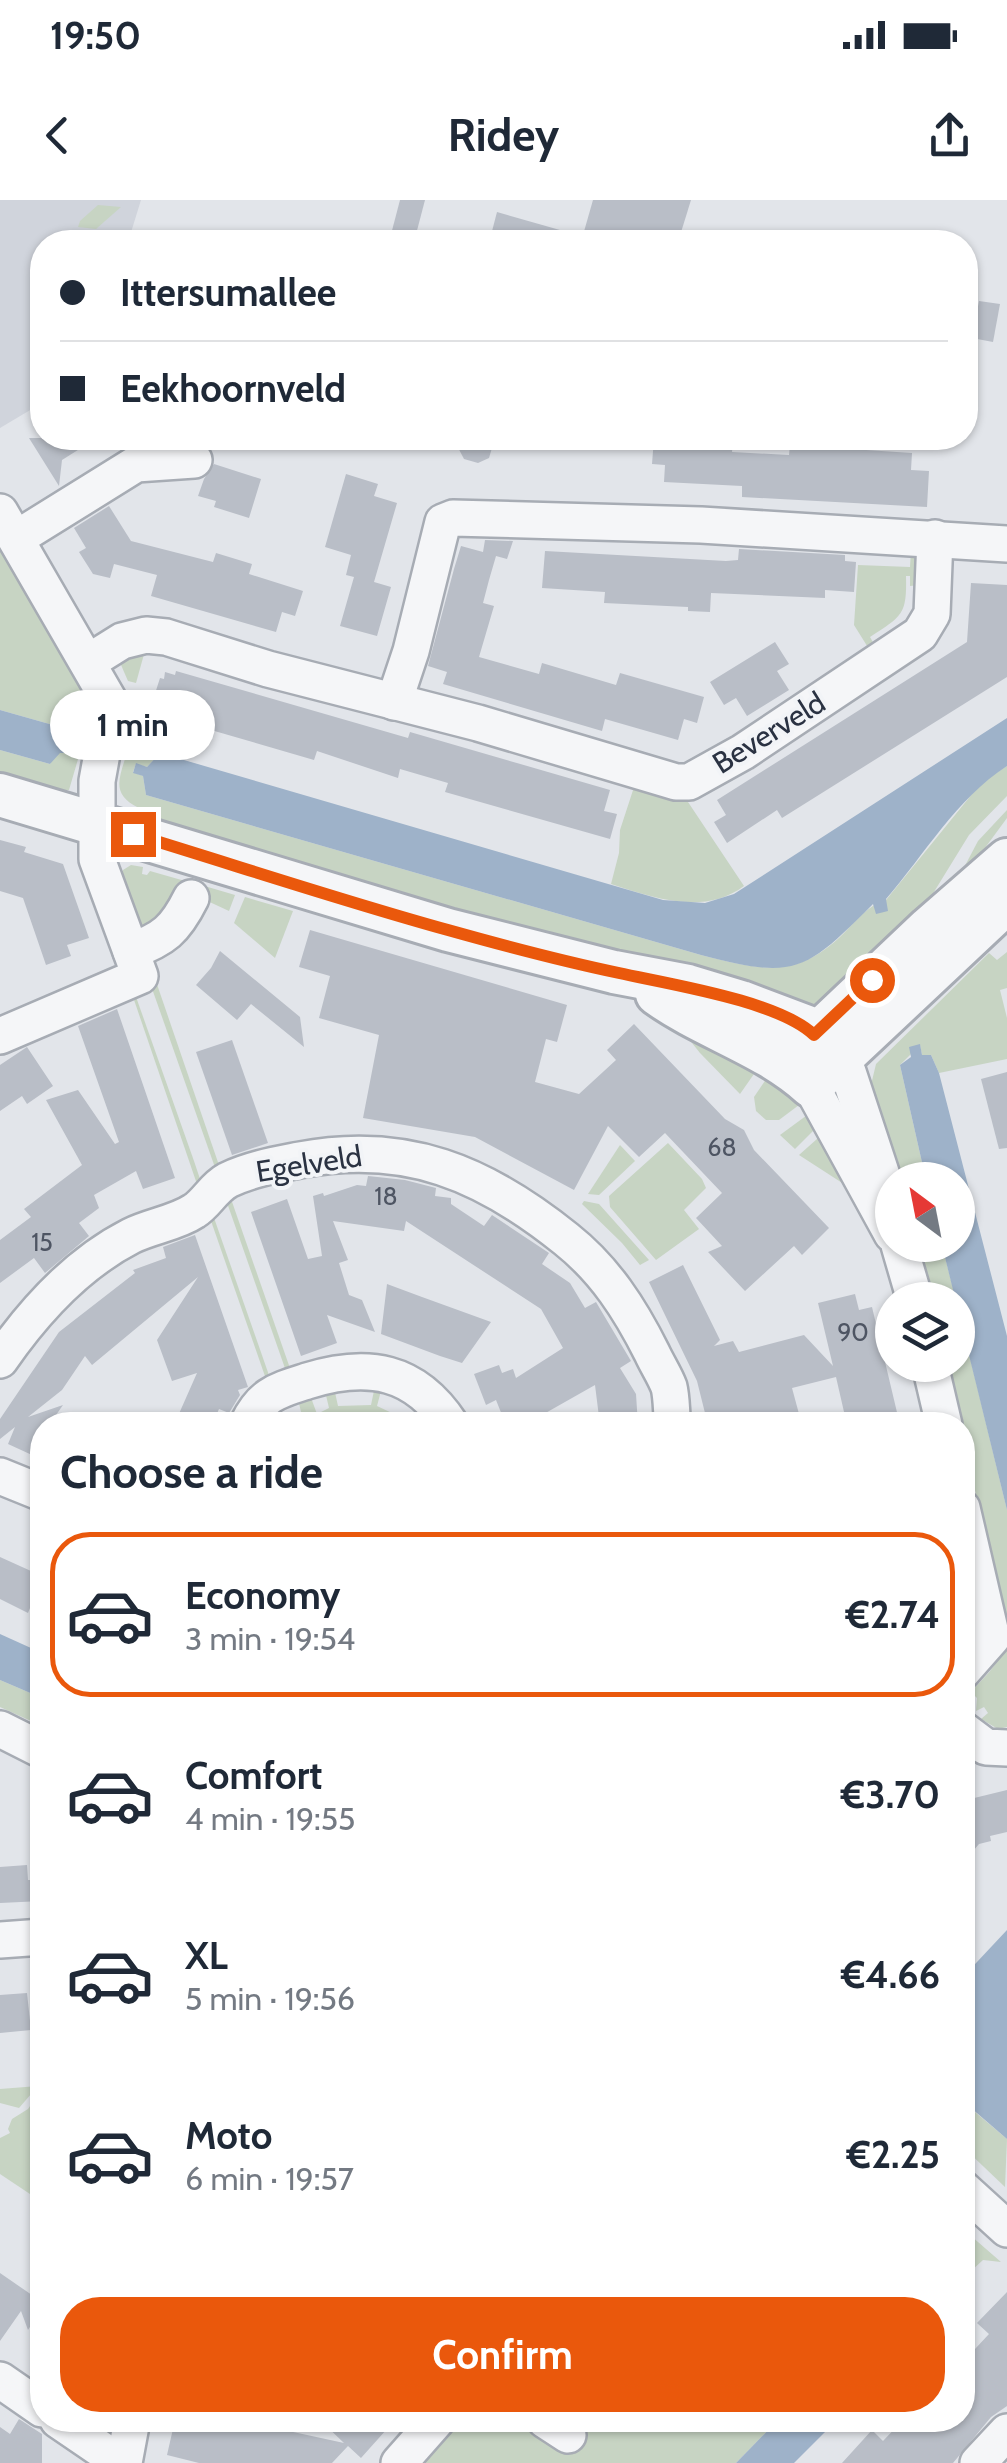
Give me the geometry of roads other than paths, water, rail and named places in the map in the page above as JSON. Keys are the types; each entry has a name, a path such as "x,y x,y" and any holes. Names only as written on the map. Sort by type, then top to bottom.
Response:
{"street":[{"path":"136,963 97,859 97,781 111,704 90,661 8,525 136,464 194,460"},
{"path":"394,702 412,651 443,522 453,518 701,526 1007,544"},
{"name":"Beverveld","path":"90,661 122,642 146,635 166,637 268,669 676,782 689,782 743,752 920,634 932,614 936,538"},
{"path":"0,794 448,930 674,983 760,1008 806,1027 813,1061 875,1197"},
{"path":"813,1061 928,928 1007,860"},
{"path":"0,1036 136,963 180,919 190,898"},
{"path":"813,1061 1007,902"},
{"path":"813,1061 848,1072 878,1162"},
{"name":"Egelveld","path":"0,1360 45,1301 84,1268 129,1237 196,1210 225,1182 260,1168 331,1154 375,1152 441,1165 484,1184 575,1246 618,1292 668,1387 671,1412"},
{"path":"256,1412 268,1394 353,1370 405,1380 435,1400 443,1412"},
{"path":"934,1382 941,1412"},
{"path":"0,1476 30,1488"},
{"path":"975,1564 992,1638 975,1657"},
{"path":"0,1729 30,1744"},
{"path":"975,1738 986,1746 1007,1748"},
{"path":"0,1940 30,1938"},
{"path":"975,2200 1007,2229"},
{"path":"0,2380 30,2401"},
{"path":"76,2432 122,2463 129,2432"},
{"path":"398,2463 425,2432"},
{"path":"978,2463 1007,2432"}],"water":[{"path":"0,710 60,727 64,741 74,745 71,753 60,753 50,764 0,750"},
{"path":"1007,718 1007,766 972,794 942,828 886,899 888,911 876,914 873,904 814,957 779,968 701,955 146,795 143,776 133,773 136,763 147,767 160,753 663,900 705,903 734,894"},
{"path":"920,1044 922,1055 931,1055 962,1162 922,1162 900,1065 911,1057 909,1047"},
{"path":"975,1212 1007,1336 1007,1510 975,1380 975,1282 951,1282 946,1262 975,1262"},
{"path":"0,1634 30,1648 30,1693 0,1680"},
{"path":"1007,1930 1007,2139 975,2111 975,1964"},
{"path":"766,2432 825,2432 794,2463 736,2463"}]}
